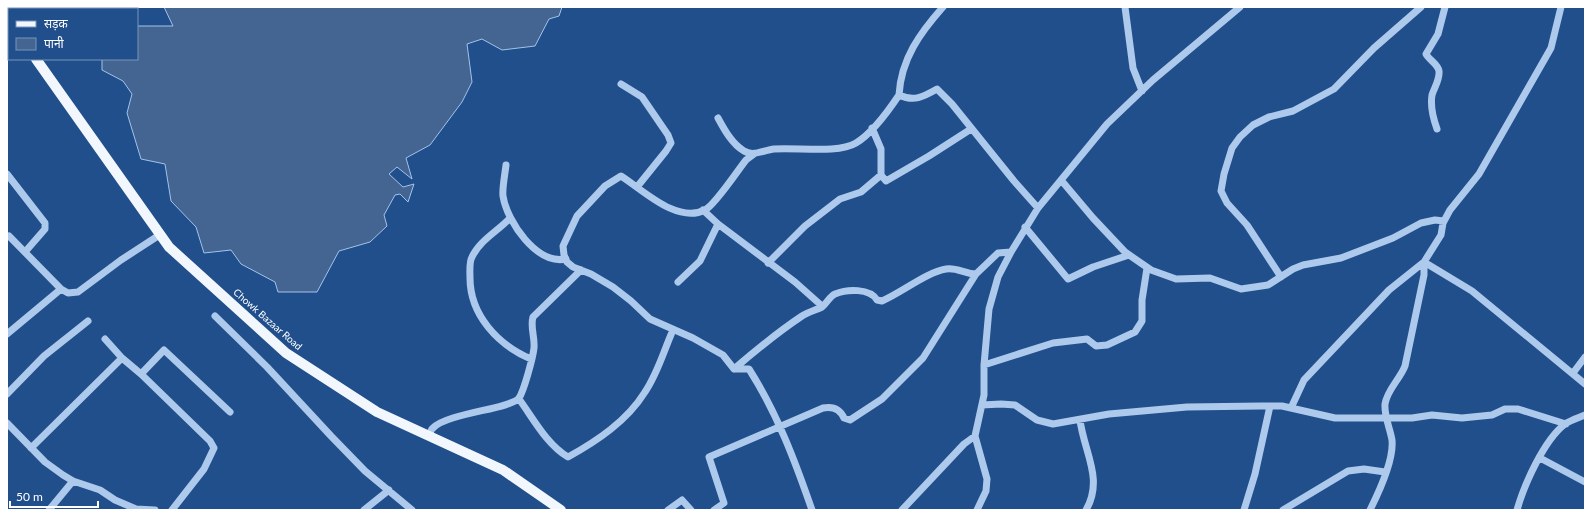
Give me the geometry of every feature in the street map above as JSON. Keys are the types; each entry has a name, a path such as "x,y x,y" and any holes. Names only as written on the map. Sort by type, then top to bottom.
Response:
{"main road":[{"name":"Chowk Bazaar Road","path":"37,60 169,247 286,353 377,412 503,470 561,510"}],"street":[{"path":"734,369 723,355 693,338 650,319 613,287 573,267 566,260 563,246 577,216 605,186 621,176 661,204 670,208 693,213 706,209 746,160 754,154 774,149 842,149 856,143 872,128 891,106 898,95 903,67 911,49 928,24 944,7"},
{"path":"1125,7 1133,68 1142,91"},
{"path":"977,510 986,491 987,479 975,436 984,394 984,365 989,309 998,277 1011,252 1038,208 1107,124 1142,91 1240,7"},
{"path":"1281,277 1247,225 1227,202 1221,191 1224,174 1232,148 1240,137 1253,125 1269,117 1293,111 1334,89 1374,48 1421,7"},
{"path":"1437,129 1432,116 1432,96 1439,71 1436,65 1426,54 1438,34 1445,7"},
{"path":"1291,408 1304,380 1389,290 1424,262 1441,235 1444,221 1450,210 1479,174 1551,48 1561,7"},
{"path":"621,84 642,97 668,135 671,143 637,187"},
{"path":"898,95 908,99 921,98 937,89 952,104 971,129 999,160 1014,181 1038,208"},
{"path":"718,118 726,134 744,152 754,154"},
{"path":"872,128 881,149 881,175 886,181 930,156 971,129"},
{"path":"506,166 502,195 514,226 531,245 547,257 559,261 566,260"},
{"path":"7,174 45,223 45,229 25,252"},
{"path":"768,263 805,226 840,199 861,192 881,175"},
{"path":"1061,180 1093,218 1129,255 1147,268 1176,279 1210,278 1241,290 1268,285 1303,265 1341,258 1393,238 1422,223 1435,220 1444,221"},
{"path":"703,210 718,224 794,282 822,306"},
{"path":"510,218 476,249 471,259 470,288 474,301 485,324 500,340 517,353 531,359"},
{"path":"678,282 700,261 718,224"},
{"path":"1025,227 1068,279 1093,267 1129,255"},
{"path":"9,236 61,289 68,293 78,292 121,260 160,234"},
{"path":"714,510 724,503 709,458 814,411 830,407 837,409 842,413 844,418 850,420 882,399 923,358 976,274 998,253 1011,252"},
{"path":"1424,262 1472,291 1585,384"},
{"path":"1370,510 1382,483 1385,472 1392,459 1393,448 1386,417 1385,403 1390,390 1401,376 1405,366 1424,275 1424,262"},
{"path":"734,369 781,330 804,314 822,306 834,294 851,291 867,292 874,295 877,300 882,301 935,272 947,268 969,274 976,274"},
{"path":"984,365 1053,343 1087,339 1096,346 1107,345 1135,332 1142,321 1142,300 1147,268"},
{"path":"429,436 433,428 442,423 479,410 511,403 519,398 534,348 533,317 581,270"},
{"path":"7,334 61,289"},
{"path":"215,316 268,367 365,471 412,510"},
{"path":"7,394 44,356 88,321"},
{"path":"519,398 549,441 562,454 568,457 592,444 608,431 646,392 673,330"},
{"path":"105,339 122,358 210,442 214,448 204,469 172,510"},
{"path":"140,374 164,350 230,412"},
{"path":"1573,373 1585,357"},
{"path":"31,448 122,358"},
{"path":"734,369 749,369 766,396 780,427 812,510"},
{"path":"982,405 1015,405 1037,420 1053,424 1109,414 1187,407 1270,406 1291,408 1335,418 1412,418 1432,415 1469,417 1492,415 1505,409 1518,409 1566,424"},
{"path":"1244,510 1257,467 1270,406"},
{"path":"1517,510 1526,484 1540,458 1558,430 1566,424 1585,415"},
{"path":"1080,420 1082,435 1094,476 1093,498 1086,510"},
{"path":"7,423 45,462 73,481 100,490 115,500 136,509 155,510"},
{"path":"902,510 964,444 975,436"},
{"path":"1540,458 1585,482"},
{"path":"1283,510 1348,471 1364,469 1385,472"},
{"path":"49,510 73,481"},
{"path":"364,510 389,490"},
{"path":"668,510 682,500 691,510"}],"water":[{"path":"164,7 562,7 559,16 549,19 535,46 502,50 482,39 467,44 472,82 462,102 430,145 406,158 412,179 397,167 389,174 403,187 414,184 408,202 400,194 395,195 384,215 387,226 370,242 339,251 317,292 278,292 275,282 241,264 231,250 204,253 196,227 171,201 165,164 141,159 127,113 132,94 123,81 102,70 102,60 138,60 138,26 173,26"}]}
